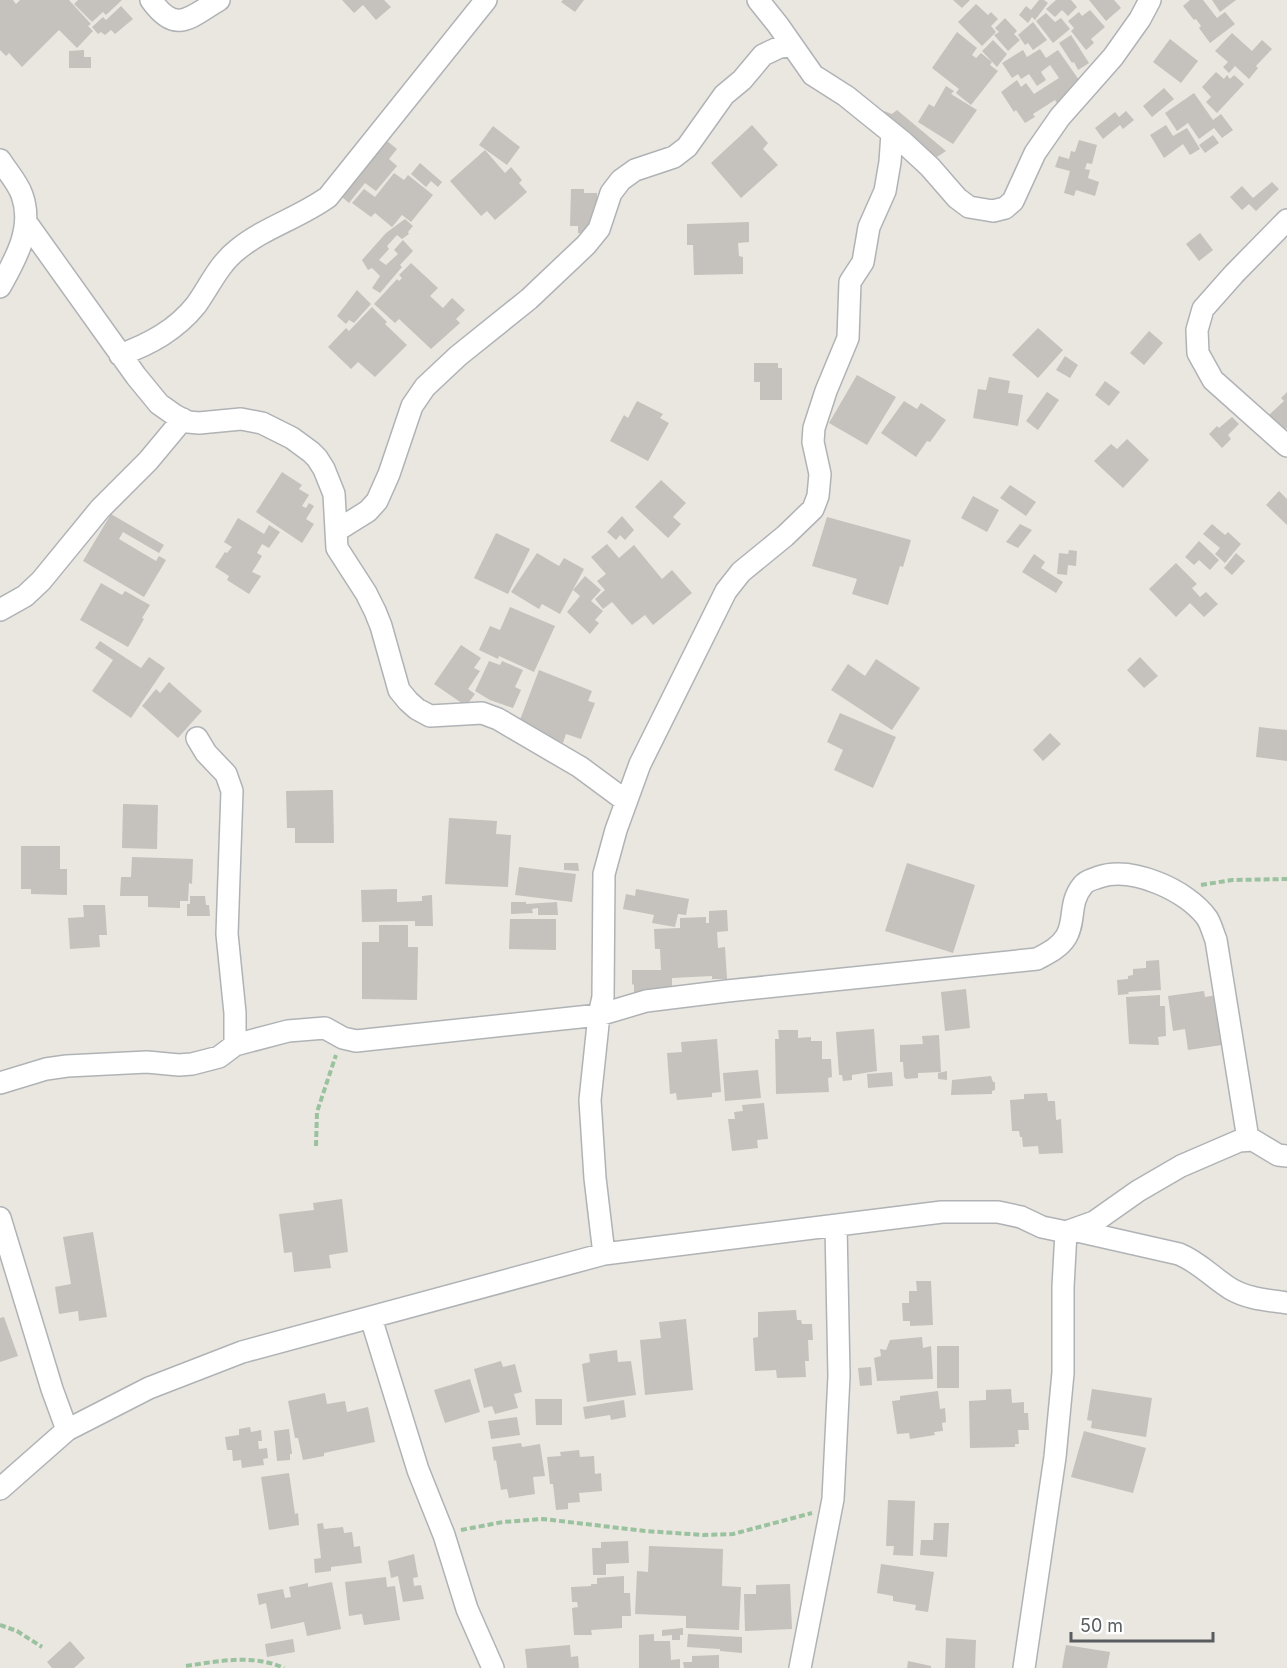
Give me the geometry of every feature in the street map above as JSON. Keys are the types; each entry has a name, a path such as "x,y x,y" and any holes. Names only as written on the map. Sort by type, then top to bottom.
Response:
{"street":[{"path":"151,0 166,18 175,22 182,21 219,0"},
{"path":"120,355 154,342 178,323 195,305 235,251 261,233 298,216 328,197 486,0"},
{"path":"758,0 813,75 846,96 892,133 930,167 957,198 969,207 993,211 1005,208 1013,201 1035,153 1060,117 1113,57 1140,19 1150,0"},
{"path":"336,531 368,511 377,501 389,474 412,406 425,387 458,356 530,299 586,245 599,230 611,193 621,180 635,170 680,154 724,96 742,80 763,55 780,47 792,46"},
{"path":"604,1254 595,1178 590,1100 603,996 604,874 640,764 726,591 741,572 785,536 813,509 818,496 820,474 813,442 814,428 826,391 848,338 849,287 863,262 869,227 885,191 892,133"},
{"path":"0,160 22,194 26,209 26,222 18,255 0,287"},
{"path":"1287,220 1203,309 1197,330 1198,352 1213,380 1287,446"},
{"path":"26,222 135,376 159,404 183,419 199,423 252,420 279,431 304,447 324,469 332,487 335,503 336,542 339,552 375,611 399,690 408,701 430,716 482,713 498,719 580,767 626,801"},
{"path":"0,610 25,596 40,581 100,509 147,461 183,419"},
{"path":"196,738 206,753 226,774 232,791 227,934 235,1013 235,1045"},
{"path":"0,1083 67,1066 138,1062 192,1064 219,1057 235,1045 288,1031 319,1028 356,1041 599,1015 646,1001 669,998 1037,959 1055,950 1067,936 1074,898 1085,882 1107,875 1126,874 1146,878 1177,893 1207,918 1216,940 1228,1002 1248,1139"},
{"path":"1070,1231 1094,1222 1138,1191 1181,1166 1229,1144 1248,1139 1278,1155 1287,1156"},
{"path":"0,1490 67,1430 149,1388 242,1352 604,1254 942,1212 998,1212 1022,1216 1042,1227 1179,1254 1193,1260 1231,1289 1249,1297 1287,1303"},
{"path":"0,1218 52,1389 67,1430"},
{"path":"800,1668 832,1506 839,1376 836,1226"},
{"path":"1024,1668 1056,1447 1063,1373 1063,1287 1070,1231"},
{"path":"371,1318 404,1428 444,1535 467,1609 493,1668"}],"path":[{"path":"1177,893 1215,881 1287,879"},
{"path":"316,1146 317,1112 336,1052 332,1031"},
{"path":"444,1535 503,1522 543,1519 635,1531 704,1535 733,1534 832,1506"},
{"path":"0,1625 17,1631 42,1647"},
{"path":"186,1666 241,1659 260,1660 284,1668"}],"building":[{"path":"0,0 13,0 16,4 20,0 69,0 91,24 88,26 93,31 77,48 59,30 22,67 9,53 6,56 0,50"},
{"path":"78,0 122,0 106,15 103,12 92,22 74,4"},
{"path":"342,0 384,0 391,7 376,20 363,5 354,13"},
{"path":"563,0 584,0 575,12 561,2"},
{"path":"953,0 970,0 962,8"},
{"path":"1039,0 1048,3 1035,20 1032,17 1028,23 1019,15 1026,6 1031,10"},
{"path":"1056,0 1071,0 1077,7 1068,16 1062,10 1055,17 1046,9"},
{"path":"1089,0 1114,0 1121,8 1106,21"},
{"path":"1190,0 1203,0 1217,18 1225,12 1235,24 1210,43 1199,28 1201,26 1196,19 1194,20 1183,6"},
{"path":"1212,0 1236,0 1220,12"},
{"path":"976,4 988,15 991,12 998,19 991,26 996,32 982,46 958,22"},
{"path":"121,6 133,19 115,34 111,30 105,35 101,32 98,34 92,27 103,17 106,20"},
{"path":"1090,10 1105,27 1091,39 1094,43 1086,50 1071,31 1074,28 1068,21 1079,12 1082,16"},
{"path":"1046,13 1055,22 1061,18 1070,29 1053,43 1036,21"},
{"path":"1005,18 1017,31 1014,34 1020,40 1008,51 994,35 999,32 995,28"},
{"path":"1033,22 1047,40 1033,50 1028,43 1025,45 1018,35"},
{"path":"957,32 977,48 972,55 976,58 981,53 992,62 990,65 998,71 971,105 956,93 959,89 932,68"},
{"path":"1232,33 1252,51 1262,40 1272,49 1256,66 1258,68 1249,79 1235,66 1229,73 1223,67 1228,62 1215,51"},
{"path":"1071,35 1089,63 1078,70 1059,43"},
{"path":"1170,39 1198,61 1181,83 1153,62"},
{"path":"993,40 1007,54 997,67 982,51"},
{"path":"1040,49 1046,58 1058,50 1084,87 1058,104 1055,100 1033,114 1035,117 1025,123 1016,110 1014,112 1001,92 1017,80 1021,87 1026,83 1034,94 1059,78 1050,65 1041,72 1046,80 1037,86 1029,74 1021,79 1018,74 1012,78 1002,63 1023,50 1027,57"},
{"path":"84,50 84,57 91,57 91,68 69,68 69,51"},
{"path":"1216,72 1224,79 1227,75 1230,79 1234,75 1244,84 1217,113 1206,102 1211,97 1202,87"},
{"path":"946,86 954,91 951,94 977,110 953,144 918,122 929,104 934,107"},
{"path":"1164,88 1174,99 1152,117 1143,106"},
{"path":"1194,93 1213,120 1221,114 1233,130 1222,138 1214,128 1199,139 1188,123 1177,131 1165,113"},
{"path":"897,110 946,151 937,157 878,115 884,111 892,114"},
{"path":"1126,111 1134,120 1123,129 1120,125 1103,139 1095,128 1115,112 1119,117"},
{"path":"752,125 768,143 763,149 778,165 741,198 711,163"},
{"path":"1166,125 1173,136 1187,128 1200,149 1190,155 1183,144 1164,158 1150,135"},
{"path":"493,126 520,147 507,165 479,145"},
{"path":"1213,135 1219,143 1205,153 1199,145"},
{"path":"1079,140 1097,145 1092,164 1087,163 1085,169 1090,170 1088,178 1099,182 1095,196 1076,190 1074,196 1064,193 1070,171 1055,167 1059,156 1069,159 1071,151 1075,152"},
{"path":"387,141 397,149 389,159 397,166 376,191 365,183 349,203 342,197"},
{"path":"485,150 505,173 511,167 522,180 519,183 527,192 495,220 487,211 481,216 450,181"},
{"path":"420,163 442,182 438,187 431,181 426,187 411,174"},
{"path":"394,173 404,180 408,175 433,195 411,222 402,215 392,227 375,213 371,217 352,203 364,189 375,197"},
{"path":"1272,182 1279,189 1256,211 1249,204 1242,210 1230,197 1242,186 1253,198"},
{"path":"571,189 584,189 584,193 597,193 597,225 587,225 587,234 578,233 578,226 570,226"},
{"path":"405,219 413,226 409,234 402,239 397,235 379,260 386,265 398,254 394,250 403,240 413,251 380,293 372,288 380,276 372,268 368,270 362,260 386,233"},
{"path":"749,222 749,242 738,243 739,256 743,257 743,274 694,275 693,245 687,245 687,224"},
{"path":"1200,233 1213,250 1199,261 1186,244"},
{"path":"411,263 438,288 430,296 443,308 452,298 465,310 456,319 460,323 431,349 399,319 395,323 374,304 397,279 399,281 402,278 399,275"},
{"path":"357,290 371,304 354,323 349,320 346,324 337,316"},
{"path":"372,307 387,322 385,324 407,345 375,377 358,362 351,369 328,347 346,328 349,331"},
{"path":"1038,328 1063,350 1038,378 1012,355"},
{"path":"1149,331 1163,343 1144,365 1130,353"},
{"path":"1065,356 1078,365 1070,378 1056,370"},
{"path":"754,363 778,363 778,368 782,368 782,400 760,400 760,382 754,382"},
{"path":"857,375 896,397 867,445 829,423"},
{"path":"989,377 1010,381 1008,393 1023,395 1018,426 973,418 978,389 986,390"},
{"path":"1105,381 1120,392 1109,406 1095,395"},
{"path":"1047,392 1059,400 1038,430 1026,421"},
{"path":"1287,392 1287,428 1284,431 1269,415 1284,401 1281,398"},
{"path":"637,401 663,414 660,418 669,423 648,461 610,441 624,415 628,418"},
{"path":"904,401 917,409 921,403 946,420 916,457 881,433"},
{"path":"1232,417 1239,424 1228,435 1231,439 1222,448 1209,434"},
{"path":"1127,439 1149,460 1123,488 1094,461 1111,444 1117,449"},
{"path":"282,472 302,485 299,489 309,495 302,506 306,508 309,503 314,506 306,519 314,524 302,543 256,512"},
{"path":"661,480 686,503 673,517 681,524 668,538 635,507"},
{"path":"1010,485 1036,502 1026,516 1000,498"},
{"path":"1279,491 1287,499 1287,525 1266,505"},
{"path":"973,496 999,510 987,532 961,518"},
{"path":"111,514 164,545 159,553 123,532 119,539 156,561 159,556 166,560 144,597 83,561"},
{"path":"622,516 634,530 625,540 620,535 616,540 607,532"},
{"path":"827,517 911,540 888,605 852,594 857,579 812,566"},
{"path":"238,518 264,534 269,525 280,532 269,548 262,544 257,553 262,556 252,572 261,576 249,594 227,580 229,576 215,567 225,552 227,553 232,547 224,542"},
{"path":"1020,524 1032,530 1018,548 1006,542"},
{"path":"1212,524 1225,535 1228,532 1241,544 1225,563 1215,554 1220,548 1203,534"},
{"path":"496,533 530,549 508,594 474,578"},
{"path":"1199,541 1219,560 1210,570 1199,560 1194,565 1185,557"},
{"path":"607,544 619,558 634,545 662,579 672,570 692,593 653,625 645,615 632,625 612,602 603,609 595,599 605,590 597,581 606,574 591,557"},
{"path":"1069,550 1077,551 1076,566 1068,565 1067,575 1057,574 1059,553 1068,554"},
{"path":"537,553 559,566 564,558 584,569 560,614 542,604 539,609 511,592"},
{"path":"1236,553 1245,561 1232,575 1224,568"},
{"path":"1034,554 1045,562 1041,568 1063,582 1056,593 1022,572"},
{"path":"1176,563 1197,584 1192,588 1200,597 1206,592 1218,604 1204,617 1190,603 1176,617 1149,589"},
{"path":"585,576 601,590 591,601 603,611 595,620 599,623 590,634 567,612 580,596 573,590"},
{"path":"101,583 122,595 125,591 150,605 128,647 80,620"},
{"path":"510,607 555,626 534,672 499,656 498,659 479,650 490,626 500,630"},
{"path":"100,641 141,668 149,657 165,668 131,718 92,691 113,660 95,648"},
{"path":"461,645 481,658 474,668 480,671 468,689 475,694 466,706 434,684"},
{"path":"1140,657 1158,676 1144,688 1127,670"},
{"path":"876,659 920,688 892,730 831,690 848,664 865,676"},
{"path":"489,661 500,665 502,661 523,670 515,687 521,690 513,708 490,700 475,691"},
{"path":"539,670 592,691 588,701 595,703 581,739 566,734 563,743 518,725"},
{"path":"169,682 202,711 178,738 142,706 156,689 160,693"},
{"path":"840,713 896,737 873,788 834,770 843,750 827,742"},
{"path":"1259,727 1287,730 1287,761 1256,757"},
{"path":"1050,733 1061,744 1043,761 1033,750"},
{"path":"333,790 334,843 295,843 295,828 287,828 286,791"},
{"path":"123,804 158,805 157,849 122,848"},
{"path":"449,818 497,821 496,834 511,835 508,887 445,884"},
{"path":"21,846 60,846 60,869 67,869 67,895 31,894 31,889 21,889"},
{"path":"132,857 193,859 192,884 189,883 188,901 180,901 180,908 148,907 148,896 120,896 121,877 131,877"},
{"path":"564,863 578,863 579,871 564,870"},
{"path":"907,863 975,885 953,953 885,931"},
{"path":"519,867 576,874 572,902 515,895"},
{"path":"397,889 397,902 422,901 422,896 432,895 433,926 415,926 415,921 362,922 361,890"},
{"path":"636,889 689,899 686,915 678,914 675,927 652,923 654,915 623,909 626,894 635,896"},
{"path":"190,896 205,896 210,916 187,916"},
{"path":"511,902 526,902 526,904 557,902 558,915 538,915 538,908 532,909 533,913 511,914"},
{"path":"83,905 105,905 107,935 99,935 100,947 70,949 68,918 84,917"},
{"path":"727,910 728,931 717,932 718,948 725,947 727,979 712,979 712,976 672,978 672,994 634,994 632,970 661,970 660,949 655,949 654,929 680,928 680,918 706,917 706,923 709,923 709,911"},
{"path":"510,919 556,919 556,950 509,949"},
{"path":"379,925 408,925 408,947 418,947 417,1000 362,999 362,942 379,942"},
{"path":"1159,960 1161,990 1128,992 1129,994 1118,995 1117,980 1128,979 1128,976 1133,975 1133,969 1146,968 1146,961"},
{"path":"966,989 970,1028 945,1031 941,992"},
{"path":"1204,991 1205,997 1217,995 1229,1036 1220,1037 1222,1045 1188,1050 1185,1029 1173,1031 1168,996"},
{"path":"1160,995 1160,1006 1165,1006 1166,1036 1158,1037 1159,1045 1129,1044 1126,997"},
{"path":"874,1029 877,1071 852,1075 852,1080 843,1081 842,1075 839,1075 836,1032"},
{"path":"778,1030 798,1030 798,1038 811,1037 811,1041 822,1041 822,1059 831,1059 832,1077 828,1078 829,1092 776,1094 775,1039 779,1039"},
{"path":"939,1035 941,1072 918,1073 918,1078 906,1079 903,1062 900,1062 900,1045 923,1044 922,1036"},
{"path":"717,1039 721,1092 712,1093 712,1097 677,1100 676,1093 670,1094 667,1053 682,1052 681,1042"},
{"path":"758,1070 761,1098 725,1101 723,1073"},
{"path":"947,1071 947,1080 938,1079 938,1073"},
{"path":"892,1072 893,1086 868,1088 867,1074"},
{"path":"991,1076 995,1082 995,1090 992,1094 951,1095 952,1080"},
{"path":"1047,1093 1048,1101 1055,1101 1056,1120 1061,1119 1063,1153 1039,1154 1038,1146 1023,1147 1019,1131 1012,1131 1010,1100 1024,1099 1024,1094"},
{"path":"764,1103 768,1139 757,1140 758,1148 732,1151 728,1119 735,1119 734,1112 743,1111 742,1105"},
{"path":"342,1199 348,1252 329,1255 331,1268 294,1272 292,1252 284,1253 279,1214 314,1210 313,1203"},
{"path":"93,1232 107,1317 79,1321 78,1311 59,1314 55,1287 71,1284 63,1237"},
{"path":"916,1281 931,1281 933,1325 910,1326 910,1321 903,1321 902,1303 909,1303 909,1291 917,1291"},
{"path":"796,1310 797,1320 801,1320 802,1324 812,1324 813,1340 808,1340 809,1361 805,1361 806,1377 777,1378 776,1370 755,1371 753,1338 758,1337 758,1312"},
{"path":"4,1317 18,1356 0,1362 0,1318"},
{"path":"686,1319 693,1390 645,1395 640,1340 661,1338 659,1322"},
{"path":"922,1337 923,1348 931,1346 933,1379 877,1381 874,1358 881,1356 880,1349 886,1350 890,1340"},
{"path":"937,1346 959,1346 959,1388 937,1388"},
{"path":"617,1350 618,1362 631,1361 636,1395 587,1402 582,1364 590,1362 589,1354"},
{"path":"501,1361 503,1367 515,1364 522,1392 514,1394 518,1408 495,1414 492,1406 484,1408 474,1369"},
{"path":"871,1367 872,1385 860,1386 858,1368"},
{"path":"470,1379 480,1412 445,1423 434,1390"},
{"path":"1011,1389 1012,1403 1024,1402 1024,1413 1028,1413 1029,1430 1018,1430 1019,1444 1015,1444 1015,1447 970,1448 969,1401 986,1400 986,1390"},
{"path":"1092,1389 1152,1398 1146,1437 1091,1428 1092,1421 1087,1420"},
{"path":"938,1391 940,1409 945,1408 946,1422 942,1423 943,1431 934,1432 935,1435 910,1439 909,1433 897,1434 892,1401 900,1400 900,1396"},
{"path":"325,1393 327,1404 345,1401 347,1412 368,1407 375,1442 303,1460 298,1438 295,1438 288,1401"},
{"path":"535,1399 562,1399 562,1425 536,1425"},
{"path":"624,1400 626,1417 611,1420 610,1415 585,1419 583,1407"},
{"path":"517,1417 520,1435 491,1439 488,1421"},
{"path":"250,1427 251,1432 261,1430 262,1441 258,1441 259,1449 267,1448 268,1458 263,1459 264,1465 242,1468 241,1460 233,1461 232,1450 227,1450 225,1437 239,1435 239,1429"},
{"path":"289,1429 292,1454 290,1454 290,1460 277,1461 274,1431"},
{"path":"1084,1431 1146,1448 1133,1493 1071,1477"},
{"path":"521,1443 522,1447 540,1444 545,1476 533,1477 535,1494 509,1498 507,1489 501,1490 492,1447"},
{"path":"579,1450 580,1457 594,1456 595,1474 601,1473 602,1491 579,1493 580,1502 568,1503 568,1509 556,1510 547,1457 561,1456 560,1452"},
{"path":"289,1473 295,1514 298,1513 299,1525 269,1530 261,1477"},
{"path":"888,1500 915,1501 913,1556 893,1555 894,1546 886,1546"},
{"path":"323,1523 324,1529 343,1527 344,1533 352,1532 354,1547 360,1546 362,1563 331,1567 331,1571 315,1573 314,1559 321,1558 317,1524"},
{"path":"934,1523 949,1523 947,1557 920,1555 921,1540 933,1540"},
{"path":"628,1541 629,1563 606,1564 606,1575 593,1575 592,1548 601,1548 601,1542"},
{"path":"649,1546 723,1549 722,1586 741,1587 739,1630 686,1628 686,1616 635,1614 637,1571 648,1572"},
{"path":"414,1554 418,1577 413,1578 414,1586 421,1585 424,1599 403,1602 398,1576 391,1578 388,1561"},
{"path":"881,1564 934,1572 928,1612 915,1610 916,1605 893,1601 893,1596 877,1593"},
{"path":"624,1576 624,1593 630,1593 631,1616 622,1616 622,1628 591,1630 592,1635 574,1635 572,1608 578,1607 577,1602 572,1602 571,1587 597,1584 597,1578"},
{"path":"386,1577 387,1587 395,1586 400,1620 364,1625 362,1614 349,1616 345,1582"},
{"path":"332,1582 341,1629 307,1636 304,1622 271,1629 266,1603 259,1605 257,1594 283,1589 285,1598 291,1597 289,1587 308,1583 308,1587"},
{"path":"790,1584 792,1629 745,1631 744,1594 756,1594 756,1585"},
{"path":"683,1628 680,1640 672,1640 672,1635 662,1636 662,1630"},
{"path":"654,1634 654,1641 670,1641 671,1660 680,1659 680,1668 639,1668 639,1635"},
{"path":"688,1634 742,1637 742,1653 687,1647"},
{"path":"946,1638 976,1640 975,1668 945,1668"},
{"path":"293,1639 295,1652 267,1657 265,1644"},
{"path":"70,1641 85,1658 74,1668 52,1668 47,1662"},
{"path":"570,1645 571,1657 578,1656 579,1668 527,1668 525,1649"},
{"path":"1066,1645 1110,1652 1107,1668 1062,1668"},
{"path":"719,1655 719,1668 684,1668 683,1662 692,1662 692,1656"},
{"path":"908,1661 931,1666 931,1668 907,1668"}]}
